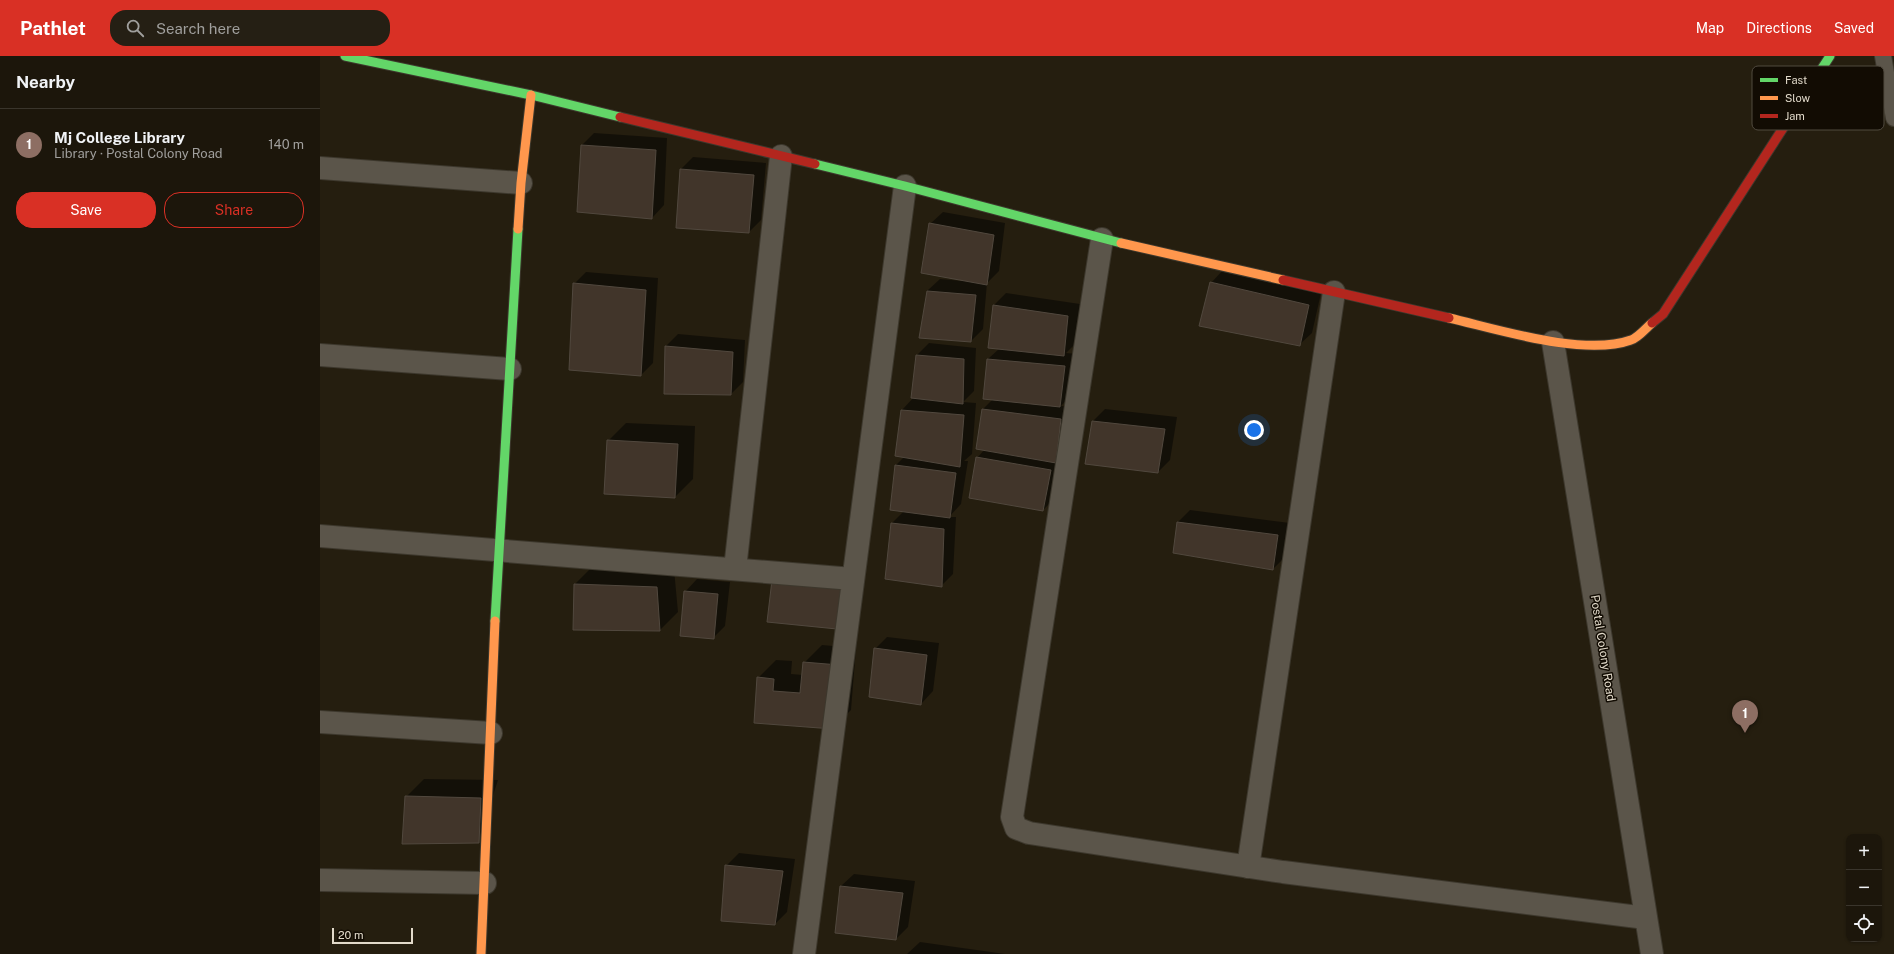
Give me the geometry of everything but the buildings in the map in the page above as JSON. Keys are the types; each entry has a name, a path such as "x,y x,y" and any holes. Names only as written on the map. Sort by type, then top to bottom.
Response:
{"street":[{"path":"345,56 530,95 905,186 1102,239 1553,342 1596,346 1632,340 1663,314 1782,130"},
{"path":"1824,66 1830,56"},
{"path":"481,954 498,550 521,183 530,95"},
{"path":"735,569 781,156"},
{"path":"320,168 521,183"},
{"path":"804,954 905,186"},
{"path":"1102,239 1012,817 1016,828 1029,833 1248,866 1646,918"},
{"path":"1248,866 1334,292"},
{"name":"Postal Colony Road","path":"1553,342 1652,954"},
{"path":"320,355 510,369"},
{"path":"320,536 853,578"},
{"path":"320,722 491,733"},
{"path":"320,880 485,883"}],"lane":[{"path":"1883,56 1894,118"}],"traffic: fast":[{"path":"345,56 531,95 620,117"},
{"path":"1823,66 1830,56"},
{"path":"815,164 1121,243"},
{"path":"495,621 518,229"}],"traffic: slow":[{"path":"518,229 521,183 531,95"},
{"path":"1121,243 1283,280"},
{"path":"1449,318 1540,340 1589,345 1612,344 1634,339 1652,323"},
{"path":"481,954 495,621"}],"traffic: jam":[{"path":"620,117 815,164"},
{"path":"1652,323 1663,314 1782,130"},
{"path":"1283,280 1449,318"}],"place":[{"name":"Mj College Library","path":"1745,733"}]}
